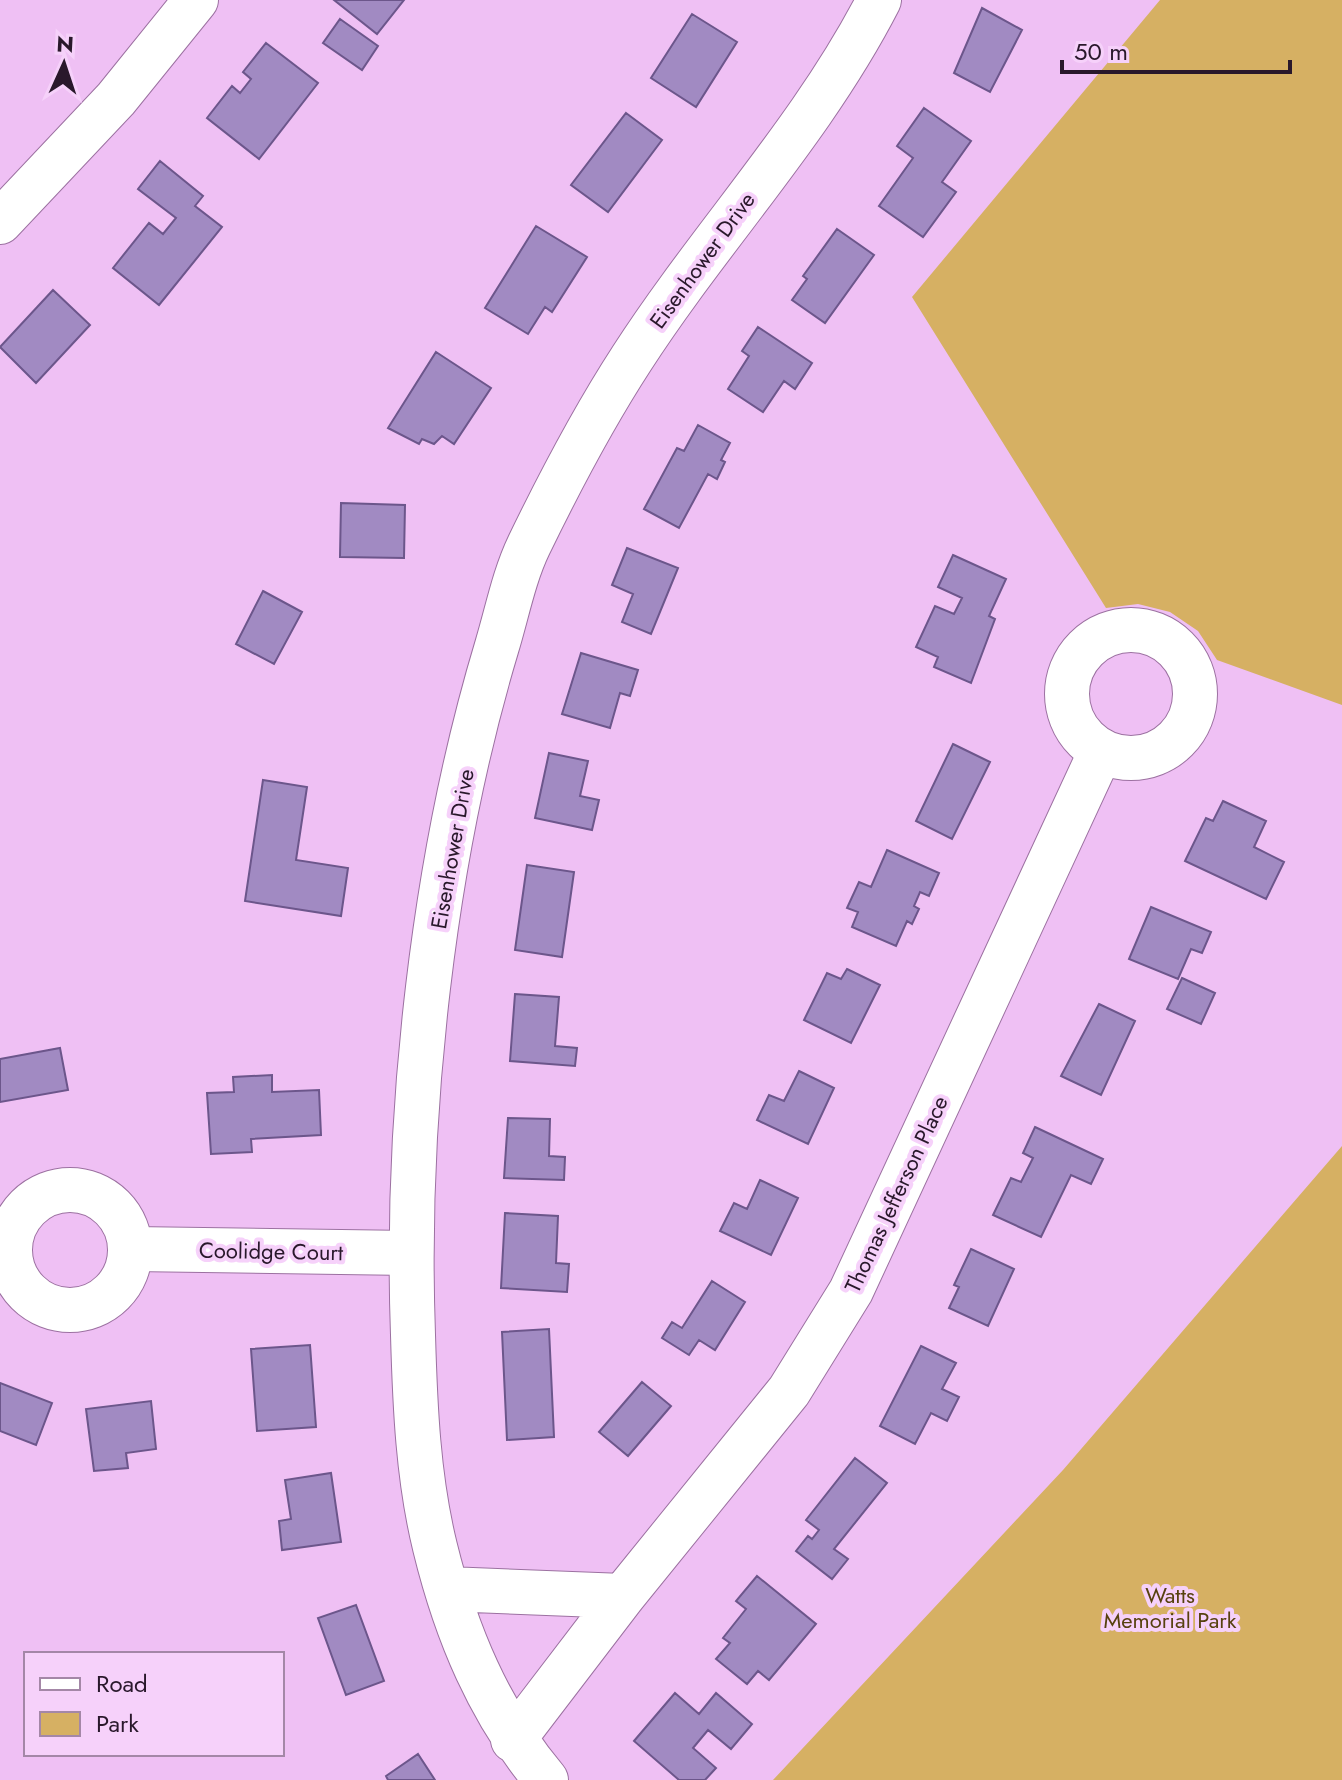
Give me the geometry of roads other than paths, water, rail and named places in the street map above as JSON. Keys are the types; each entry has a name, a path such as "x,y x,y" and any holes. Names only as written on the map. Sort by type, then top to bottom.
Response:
{"street":[{"path":"0,222 116,99 196,0"},
{"name":"Eisenhower Drive","path":"546,1780 513,1740 460,1633 426,1503 415,1410 410,1253 420,1088 441,904 456,809 483,693 526,551 580,446 632,358 820,95 879,0"},
{"name":"Thomas Jefferson Place","path":"513,1740 623,1596 789,1391 851,1291 1101,751"},
{"name":"Coolidge Court","path":"133,1249 410,1253"},
{"path":"447,1589 623,1596"}],"park label":[{"name":"Watts Memorial Park","path":"1170,1608"}]}
